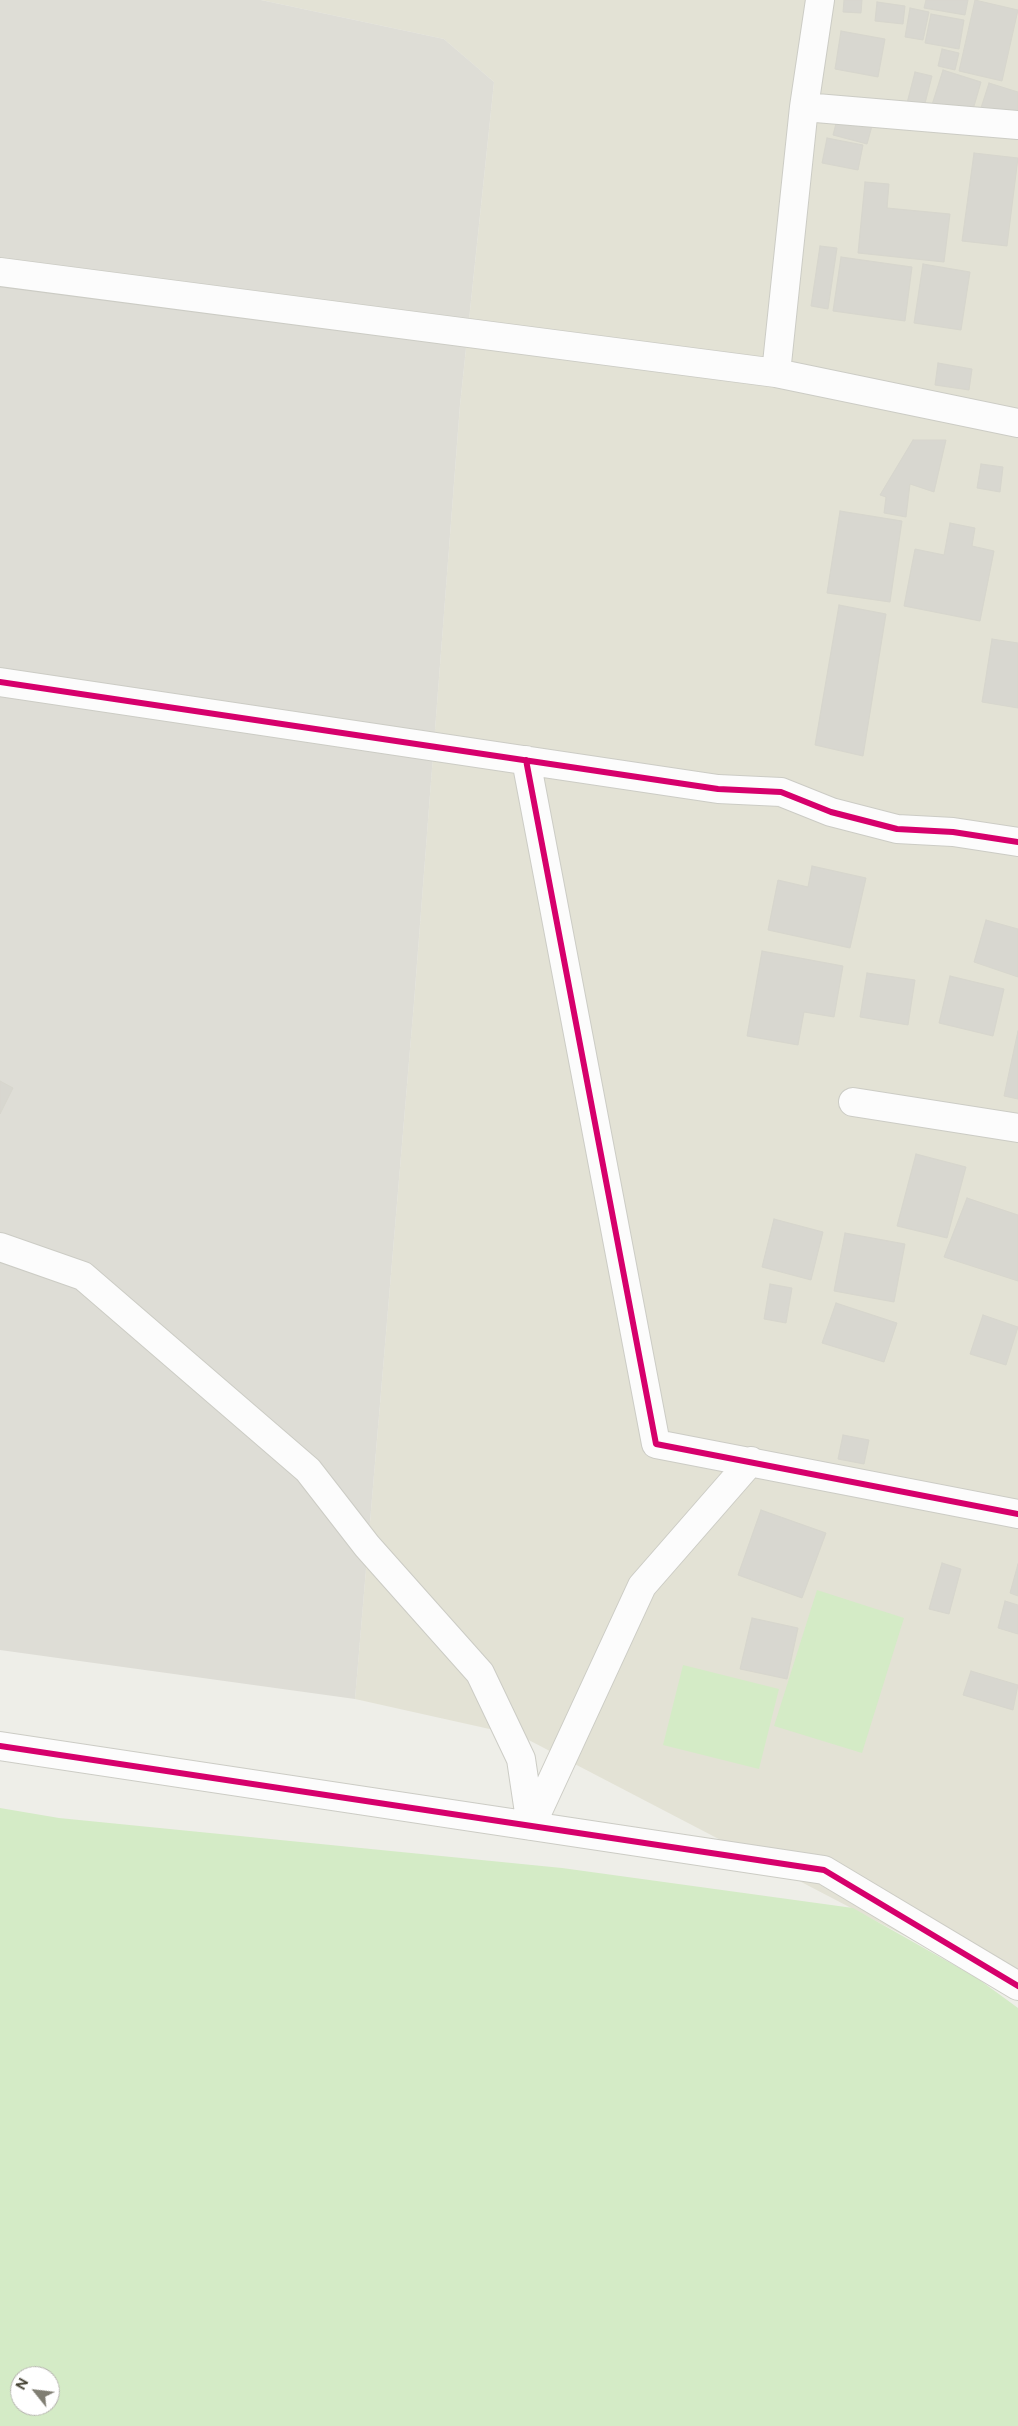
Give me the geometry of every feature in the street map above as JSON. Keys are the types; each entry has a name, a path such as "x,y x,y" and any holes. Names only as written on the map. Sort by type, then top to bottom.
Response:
{"street":[{"path":"776,372 804,107 820,0"},
{"path":"804,107 1018,125"},
{"path":"0,272 776,372 1018,423"},
{"path":"0,682 718,789 782,792 830,812 897,829 953,832 1018,842"},
{"path":"526,760 656,1444 1018,1514"},
{"path":"853,1102 1018,1128"},
{"path":"0,1247 83,1276 308,1470 367,1546 480,1673 521,1759 531,1826"},
{"path":"531,1826 642,1586 751,1461"},
{"path":"0,1746 824,1870 1018,1986"}],"shaded area":[{"path":"0,0 261,0 444,39 494,82 460,405 414,1002 355,1699 0,1650"},
{"path":"261,0 1018,0 1018,1991 999,1985 521,1736 355,1699 414,1002 460,405 494,82 444,39"}],"green space":[{"path":"817,1590 904,1618 862,1753 774,1726"},
{"path":"683,1665 779,1689 759,1769 663,1745"},
{"path":"0,1808 59,1818 562,1868 853,1908 977,1978 1018,2008 1018,2426 0,2426"}],"building":[{"path":"844,0 862,0 861,13 843,12"},
{"path":"926,0 968,0 965,15 924,8"},
{"path":"975,0 1018,10 1002,81 959,71"},
{"path":"877,2 905,6 903,24 875,21"},
{"path":"910,8 929,12 923,40 905,37"},
{"path":"931,14 964,20 959,49 925,43"},
{"path":"841,31 885,39 878,77 835,69"},
{"path":"942,49 959,53 955,70 938,66"},
{"path":"943,70 981,82 970,120 931,108"},
{"path":"915,72 932,76 923,111 906,107"},
{"path":"989,83 1018,92 1018,114 980,111"},
{"path":"838,116 872,126 867,144 833,135"},
{"path":"827,138 863,145 858,170 822,163"},
{"path":"974,153 1018,158 1007,246 962,241"},
{"path":"865,182 889,184 887,208 950,214 944,262 858,253"},
{"path":"820,246 837,248 828,309 811,306"},
{"path":"841,257 912,267 905,321 833,311"},
{"path":"923,264 970,272 961,330 914,323"},
{"path":"938,363 972,369 969,390 935,385"},
{"path":"913,440 946,440 934,492 910,484 906,517 884,513 886,497 880,495"},
{"path":"981,464 1003,467 1000,492 977,488"},
{"path":"840,511 902,521 890,602 827,593"},
{"path":"950,523 975,528 972,546 994,551 980,621 904,606 915,549 944,555"},
{"path":"839,605 886,614 863,756 815,745"},
{"path":"992,639 1018,643 1018,708 982,702"},
{"path":"812,866 866,878 850,948 768,930 778,880 808,887"},
{"path":"986,920 1018,929 1018,977 974,962"},
{"path":"762,951 843,966 834,1017 804,1012 798,1045 747,1036"},
{"path":"867,973 915,980 908,1025 860,1017"},
{"path":"950,976 1004,989 993,1036 939,1023"},
{"path":"1018,1031 1018,1099 1004,1096"},
{"path":"0,1081 13,1088 0,1114"},
{"path":"916,1154 966,1167 947,1238 897,1226"},
{"path":"967,1198 1018,1215 1018,1281 944,1257"},
{"path":"774,1219 823,1232 811,1280 762,1267"},
{"path":"845,1233 905,1244 894,1302 834,1291"},
{"path":"770,1284 792,1288 786,1323 764,1319"},
{"path":"836,1303 897,1323 884,1362 822,1343"},
{"path":"983,1315 1018,1327 1006,1365 970,1354"},
{"path":"843,1435 869,1440 864,1464 838,1459"},
{"path":"761,1510 826,1533 802,1598 738,1575"},
{"path":"942,1563 961,1569 949,1614 929,1609"},
{"path":"1018,1564 1018,1596 1010,1593"},
{"path":"1005,1601 1018,1605 1018,1634 998,1628"},
{"path":"752,1618 798,1628 787,1679 740,1669"},
{"path":"971,1671 1018,1685 1013,1710 963,1695"}],"cycle path":[{"path":"0,682 718,789 781,792 831,812 897,829 953,832 1018,842"},
{"path":"526,760 656,1444 1018,1514"},
{"path":"0,1746 824,1870 1018,1986"}]}
